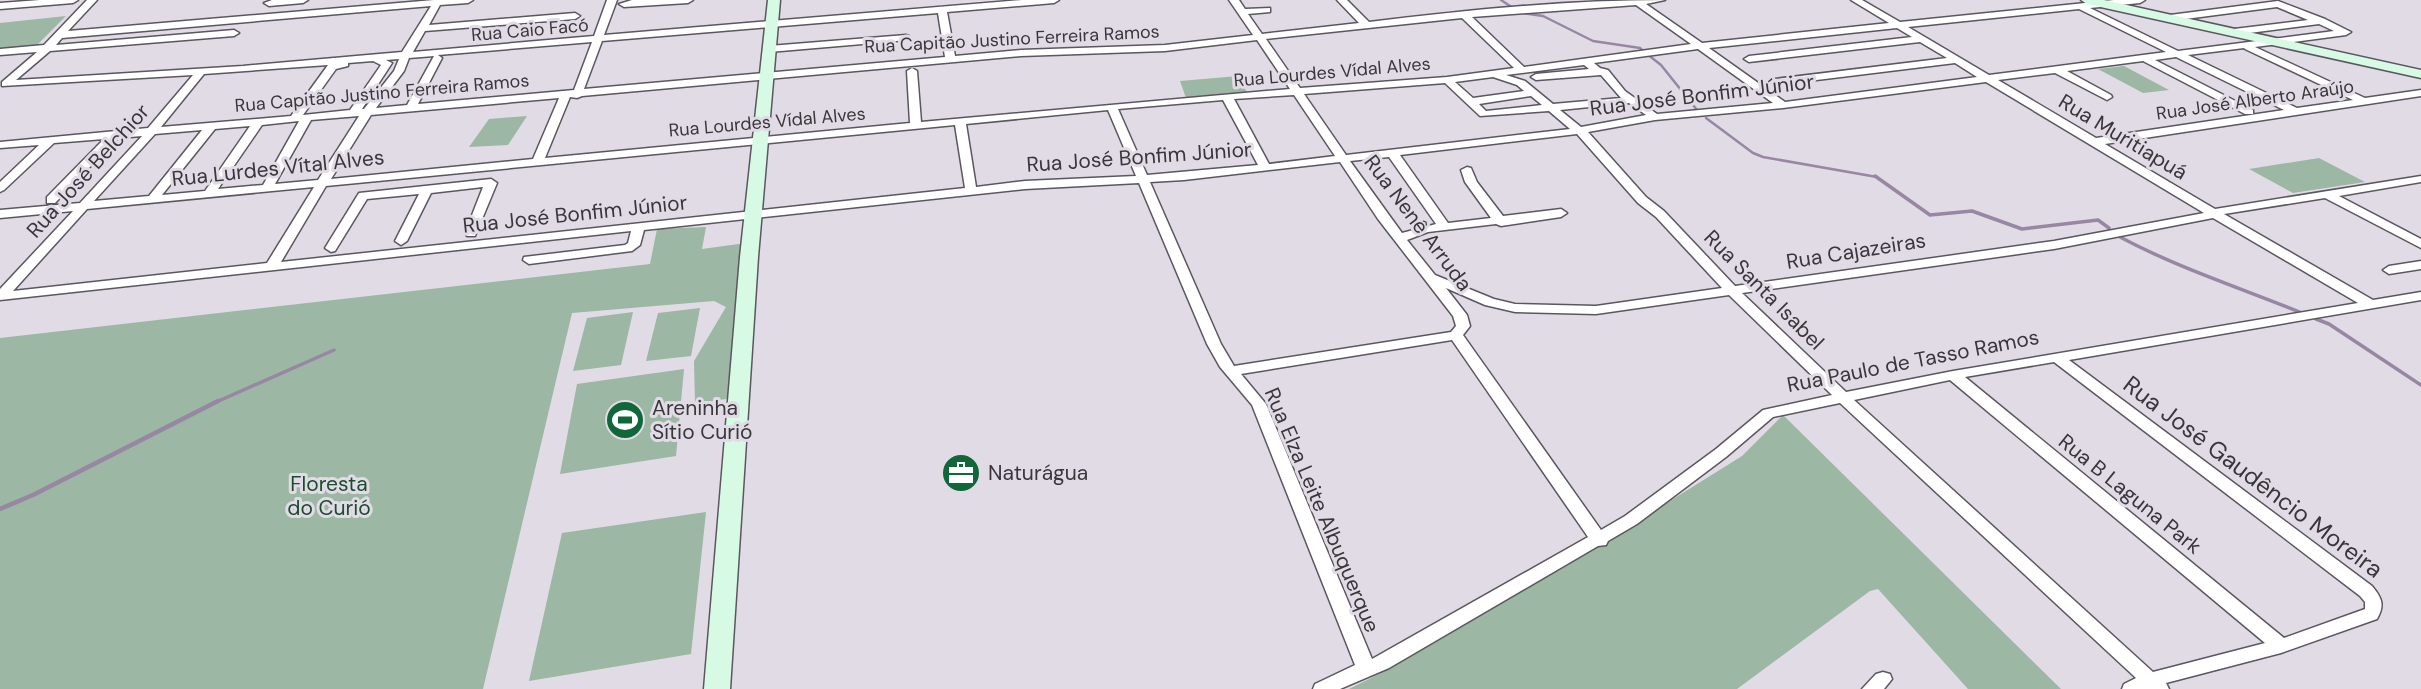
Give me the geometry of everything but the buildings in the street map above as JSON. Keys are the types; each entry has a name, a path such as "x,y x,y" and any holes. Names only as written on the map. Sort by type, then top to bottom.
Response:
{"main road":[{"path":"717,689 759,140 774,0"},
{"path":"2085,4 2106,4 2421,74"}],"street":[{"path":"0,6 74,0"},
{"path":"6,83 47,48 92,0"},
{"path":"259,16 270,1 303,0"},
{"path":"58,35 468,0"},
{"path":"538,161 598,40 612,0"},
{"path":"649,0 624,4 688,0"},
{"name":"Rua Caio Facó","path":"6,83 405,56 1054,0"},
{"name":"Rua Nenê Arruda","path":"1234,0 1342,158 1463,319 1463,326 1456,335 1600,541"},
{"path":"1342,0 1367,25"},
{"name":"Rua Capitão Justino Ferreira Ramos","path":"0,145 571,95 950,58 1048,51 1120,51 1253,39 1464,14 1660,0"},
{"name":"Rua Muritiapuá","path":"1856,0 1902,24 1956,60 1991,77"},
{"name":"Rua Muritiapuá","path":"1865,0 2219,215 2377,304"},
{"path":"2106,4 2140,0"},
{"path":"271,267 357,126 399,71 438,1"},
{"path":"1638,2 1783,105"},
{"path":"2085,4 2296,112"},
{"name":"Rua Lourdes Vídal Alves","path":"559,160 1112,107 1447,80 1701,46 2085,4"},
{"path":"2170,18 2274,4 2323,21"},
{"path":"1243,12 1267,10"},
{"path":"942,11 950,58"},
{"path":"1464,14 1521,69"},
{"path":"421,28 575,16"},
{"path":"2234,32 2323,21"},
{"name":"Rua José Bonfim Júnior","path":"1,295 971,191 1184,177 1578,130 1655,117 1783,105 2346,32 2323,21"},
{"path":"0,52 234,33"},
{"path":"769,49 906,38"},
{"path":"1749,59 1923,39"},
{"path":"2246,47 2365,102"},
{"path":"1828,50 1839,58"},
{"path":"410,108 437,58"},
{"path":"2146,59 2249,112"},
{"path":"267,188 301,118 332,67 386,60 354,113"},
{"path":"1775,82 1956,60"},
{"path":"1586,61 1597,71 1608,75 1616,88 1655,117"},
{"path":"1850,65 1860,72"},
{"path":"2057,69 2107,97"},
{"name":"Rua José Belchior","path":"1,295 152,131 202,71"},
{"path":"912,71 916,125"},
{"path":"1511,79 1597,71"},
{"name":"Rua Santa Isabel","path":"1489,75 1511,79 1578,130 1642,200 1658,212 1730,289 1842,397 2155,684"},
{"path":"1447,80 1484,114 1630,100"},
{"path":"1468,102 1532,93"},
{"name":"Rua José Alberto Araújo","path":"2098,141 2421,93"},
{"path":"1227,97 1264,166"},
{"name":"Rua Elza Leite Albuquerque","path":"1112,107 1214,344 1231,371 1259,404 1366,668"},
{"path":"209,194 259,121"},
{"path":"960,122 971,191"},
{"path":"152,200 212,125"},
{"path":"51,200 114,135"},
{"path":"0,188 50,141"},
{"path":"1392,152 1445,228"},
{"name":"Rua Lurdes Vítal Alves","path":"0,214 559,160"},
{"path":"1466,170 1471,182 1501,222"},
{"path":"367,195 376,178"},
{"name":"Rua Cajazeiras","path":"1433,278 1490,302 1538,310 1614,308 1730,289 1756,288 2054,245 2421,179"},
{"path":"331,248 360,197 491,183 471,233"},
{"name":"Rua Cajazeiras","path":"2219,215 2340,201 2421,188"},
{"path":"401,241 427,189"},
{"path":"2327,194 2421,244"},
{"path":"1400,238 1419,230 1562,213"},
{"path":"529,260 628,248 634,245 639,226"},
{"path":"2389,271 2421,265"},
{"name":"Rua Paulo de Tasso Ramos","path":"1322,689 1382,663 1600,541 1721,453 1768,413 1952,375 2421,296"},
{"path":"1231,371 1456,335"},
{"name":"Rua José Gaudêncio Moreira","path":"2056,357 2366,591 2374,600 2375,608 2371,614 2281,646 2131,689"},
{"name":"Rua B Laguna Park","path":"1952,375 2281,646"}],"green space":[{"path":"66,16 36,46 0,50 0,23"},
{"path":"2124,66 2169,90 2143,93 2098,69"},
{"path":"1238,76 1248,94 1186,98 1180,81"},
{"path":"527,116 508,145 469,147 489,119"},
{"path":"2319,158 2365,182 2293,193 2249,169"},
{"name":"Floresta do Curió","path":"706,227 702,249 746,243 732,398 695,404 694,361 726,307 714,301 572,313 483,689 0,689 0,338 650,264 657,229"},
{"path":"700,308 691,356 646,361 658,313"},
{"path":"633,312 621,365 573,371 587,318"},
{"name":"Areninha Sítio Curió","path":"684,369 676,456 560,474 577,384"},
{"path":"1783,415 2061,689 1968,689 1878,589 1870,591 1737,689 1349,689 1385,671 1601,544 1742,456"},
{"path":"706,512 691,654 529,681 562,533"}],"waterway":[{"path":"1501,0 1513,8"},
{"path":"1523,13 1543,16 1593,41 1640,48 1644,52"},
{"path":"1647,54 1661,65 1697,110"},
{"path":"1706,118 1753,153 1763,157 1876,177"},
{"path":"1876,177 1930,215 1972,211 2022,229 2098,220 2109,228"},
{"path":"2120,237 2187,268 2302,313"},
{"path":"2316,319 2329,324 2421,385"},
{"path":"214,403 334,350"},
{"path":"0,509 214,403"}],"place":[{"name":"Areninha Sítio Curió","path":"625,420"},
{"name":"Naturágua","path":"961,473"}]}
